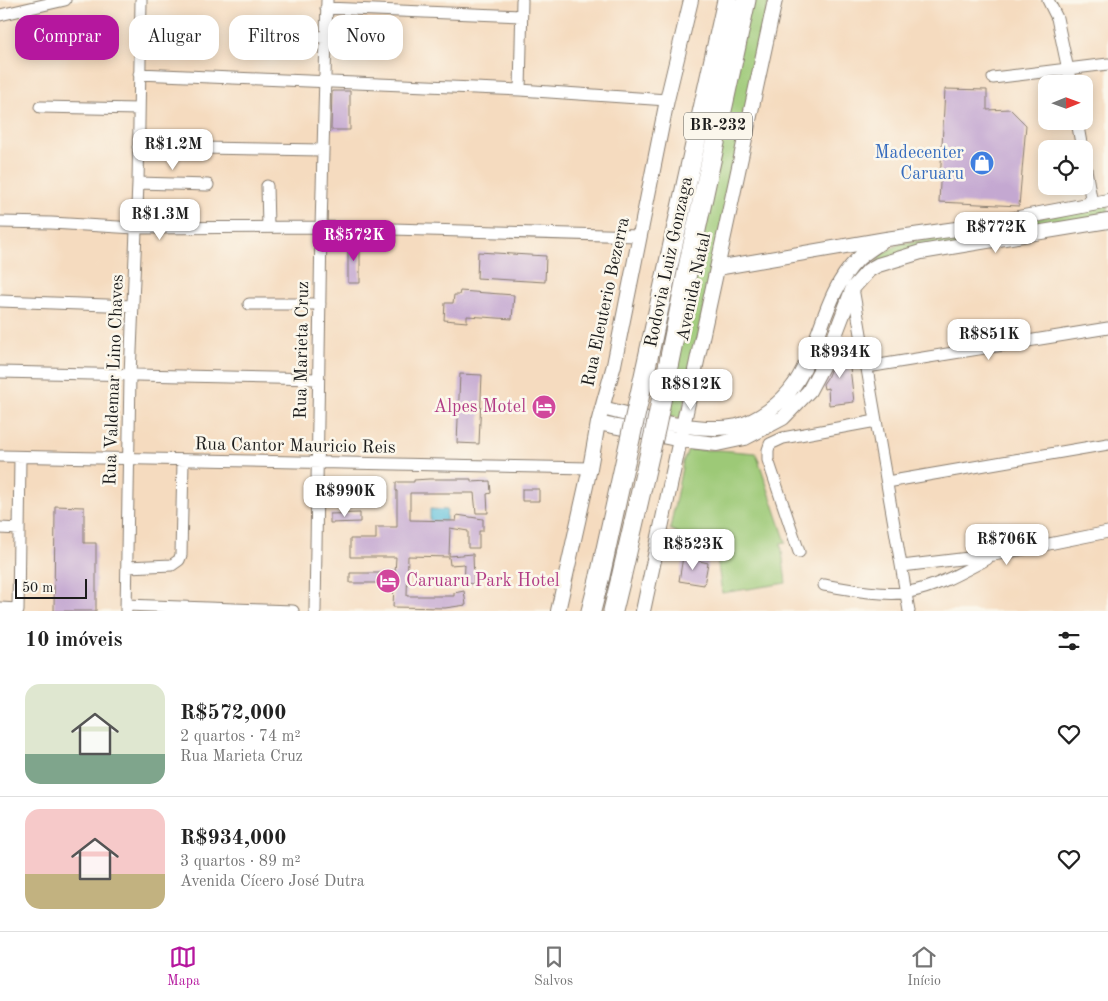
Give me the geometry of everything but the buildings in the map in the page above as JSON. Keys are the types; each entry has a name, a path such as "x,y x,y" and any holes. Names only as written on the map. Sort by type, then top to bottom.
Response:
{"highway":[{"name":"Rodovia Luiz Gonzaga","path":"591,611 727,0"},
{"name":"Rodovia Luiz Gonzaga","path":"613,611 656,426 691,253 746,0"}],"street":[{"path":"0,15 65,0"},
{"name":"Rua Valdemar Lino Chaves","path":"126,608 130,375 138,183 141,0"},
{"path":"520,90 522,0"},
{"name":"Rua Eleuterio Bezerra","path":"558,611 590,468 598,423 614,365 667,100 691,0"},
{"name":"Avenida Natal","path":"643,611 776,0"},
{"path":"1048,0 1057,18 1069,75"},
{"path":"327,4 522,16"},
{"name":"Rua Marieta Cruz","path":"315,611 322,150 327,4"},
{"path":"318,37 326,37"},
{"path":"992,78 1108,64"},
{"path":"139,74 520,90 667,100"},
{"path":"40,106 139,109"},
{"path":"138,147 322,150"},
{"path":"138,183 208,185"},
{"path":"267,186 268,227"},
{"path":"1090,195 1092,204"},
{"path":"717,268 886,239 977,226 1108,201"},
{"path":"1028,216 1032,234"},
{"path":"598,423 681,440 718,444 744,438 784,418 809,391 826,359 853,288 868,270 921,252 1108,221"},
{"path":"0,222 135,228 268,227 639,236"},
{"path":"602,408 657,420 708,428 736,426 750,422 780,401 795,384 843,276 858,259 886,239"},
{"path":"853,288 909,611"},
{"path":"0,302 133,306"},
{"path":"249,304 320,304"},
{"path":"867,367 1108,328"},
{"path":"0,372 318,379"},
{"path":"799,552 768,460 770,444 784,438 876,421"},
{"path":"887,482 1108,444"},
{"name":"Rua Cantor Mauricio Reis","path":"0,456 317,464 590,468"},
{"path":"0,608 18,610 20,457"},
{"path":"127,567 172,565 179,560 181,555 183,461"},
{"path":"0,528 19,529"},
{"path":"902,566 994,555 1108,532"},
{"path":"824,585 864,591 906,593 945,581 994,555"},
{"path":"126,608 292,611"}],"green space":[{"path":"750,0 769,0 681,418 656,416"},
{"path":"1108,205 1108,218 876,263 881,254 900,244"},
{"path":"688,450 756,453 786,542 781,543 786,583 722,593 716,552 721,551 717,542 693,541 670,529 683,462"}],"water":[{"path":"430,509 447,510 446,521 430,521"}],"place":[{"name":"Madecenter Caruaru","path":"982,163"},
{"name":"Alpes Motel","path":"544,407"},
{"name":"Caruaru Park Hotel","path":"388,581"}]}
